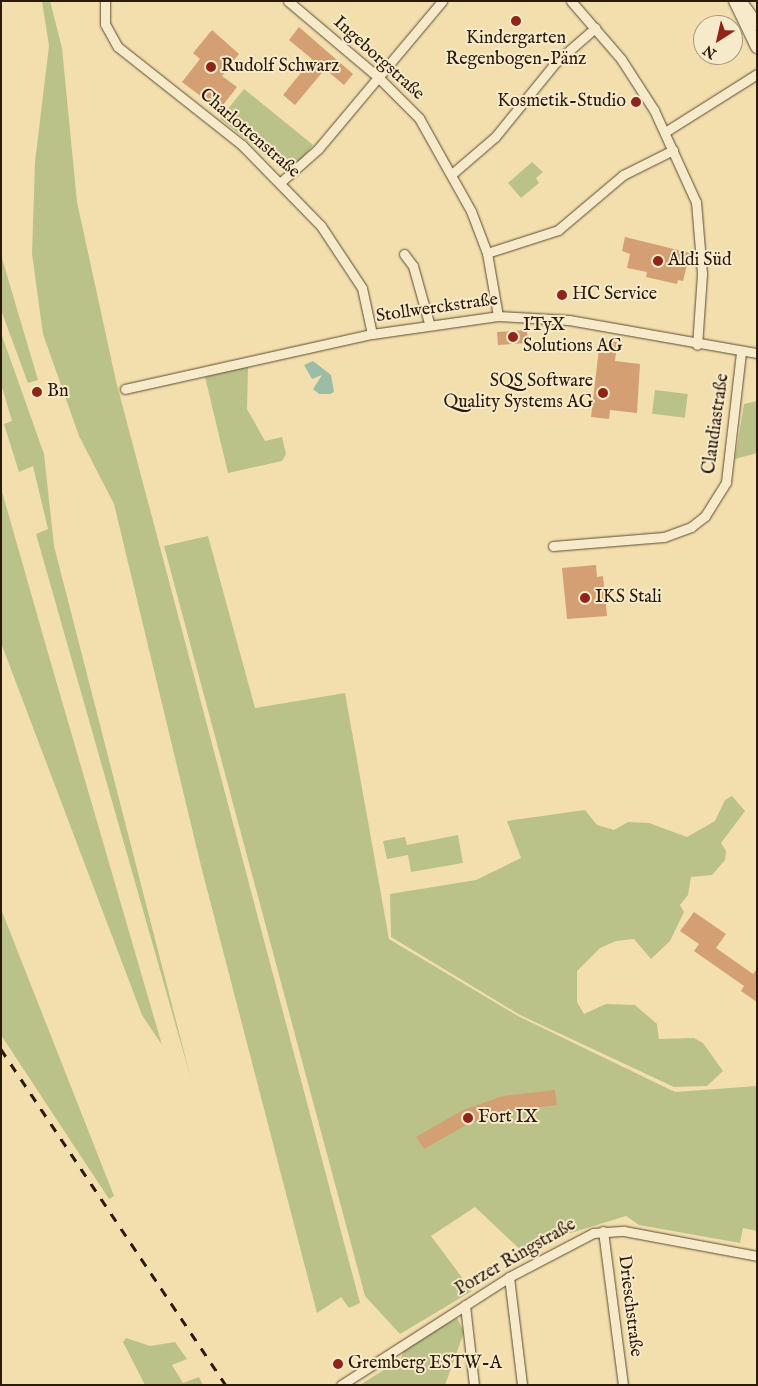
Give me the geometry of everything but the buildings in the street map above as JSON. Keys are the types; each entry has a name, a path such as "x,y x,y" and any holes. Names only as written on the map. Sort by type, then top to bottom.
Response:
{"main road":[{"path":"734,1 757,47"},
{"path":"740,1 757,24"}],"street":[{"name":"Charlottenstraße","path":"104,1 105,24 118,47 282,180 321,226 358,281 372,334"},
{"path":"282,180 318,149 442,1"},
{"path":"572,1 637,83 673,150 696,202 702,274 697,346"},
{"name":"Ingeborgstraße","path":"294,3 379,78 419,118 453,173 487,253 498,316"},
{"path":"453,173 495,137 556,62 595,28"},
{"path":"664,132 757,74"},
{"path":"487,253 558,230 623,175 673,150"},
{"path":"404,254 413,266 429,323"},
{"name":"Stollwerckstraße","path":"125,389 372,334 429,323 498,316 569,320 697,346 757,353"},
{"name":"Claudiastraße","path":"553,546 664,537 691,527 705,516 726,482 741,352"},
{"name":"Porzer Ringstraße","path":"341,1385 509,1277 580,1238 603,1231 757,1256"},
{"name":"Drieschstraße","path":"603,1231 623,1385"},
{"path":"509,1277 522,1385"},
{"path":"465,1305 474,1385"}],"green space":[{"path":"42,1 50,1 62,48 77,202 116,381 360,1303 349,1308 341,1297 317,1313 201,866 114,504 79,436 43,334 32,254 35,162 49,46"},
{"path":"244,89 313,145 289,175 220,119"},
{"path":"532,162 543,172 536,178 539,183 521,198 508,183"},
{"path":"1,255 38,380 28,383 1,310"},
{"path":"1,333 44,454 54,546 191,1079 36,534 48,529 33,466 19,472 4,424 12,421 1,384"},
{"path":"248,367 247,409 265,441 282,437 286,454 282,461 228,473 205,377"},
{"path":"655,390 688,394 685,418 652,414"},
{"path":"757,401 757,453 735,459 744,404"},
{"path":"1,488 162,1045 142,1015 1,643"},
{"path":"208,536 255,708 345,693 389,939 518,1016 675,1092 757,1086 757,1231 743,1228 740,1243 639,1225 626,1216 564,1235 527,1256 475,1207 431,1236 472,1291 400,1334 365,1296 164,546"},
{"path":"732,796 745,811 721,843 726,851 725,860 712,875 691,877 688,895 680,905 684,912 670,941 651,959 634,939 616,941 600,948 577,971 577,1002 584,1014 606,1004 635,1005 657,1024 659,1039 694,1038 703,1043 723,1071 707,1086 674,1087 520,1015 391,937 390,894 476,880 521,858 507,821 585,810 597,825 614,830 628,822 649,823 687,837 715,821 725,800"},
{"path":"458,835 463,863 411,872 408,855 387,859 383,841 405,837 407,845"},
{"path":"1,909 114,1196 109,1199 1,1035"},
{"path":"457,1318 464,1332 445,1385 360,1385 401,1359 404,1348"},
{"path":"126,1338 150,1346 175,1342 187,1359 172,1365 183,1383 199,1377 203,1385 145,1385 123,1342"}],"shaded area":[{"path":"313,361 331,375 334,392 319,394 313,389 322,375 312,379 304,365"}],"railway":[{"path":"1,1049 226,1385"}],"place":[{"name":"Kindergarten Regenbogen-Pänz","path":"516,21"},
{"name":"Rudolf Schwarz","path":"211,67"},
{"name":"Kosmetik-Studio","path":"636,102"},
{"name":"Aldi Süd","path":"658,261"},
{"name":"HC Service","path":"562,295"},
{"name":"ITyX Solutions AG","path":"513,337"},
{"name":"Bn","path":"37,392"},
{"name":"SQS Software Quality Systems AG","path":"603,393"},
{"name":"IKS Stali","path":"585,598"},
{"name":"Fort IX","path":"468,1118"},
{"name":"Gremberg ESTW-A","path":"338,1364"}]}
